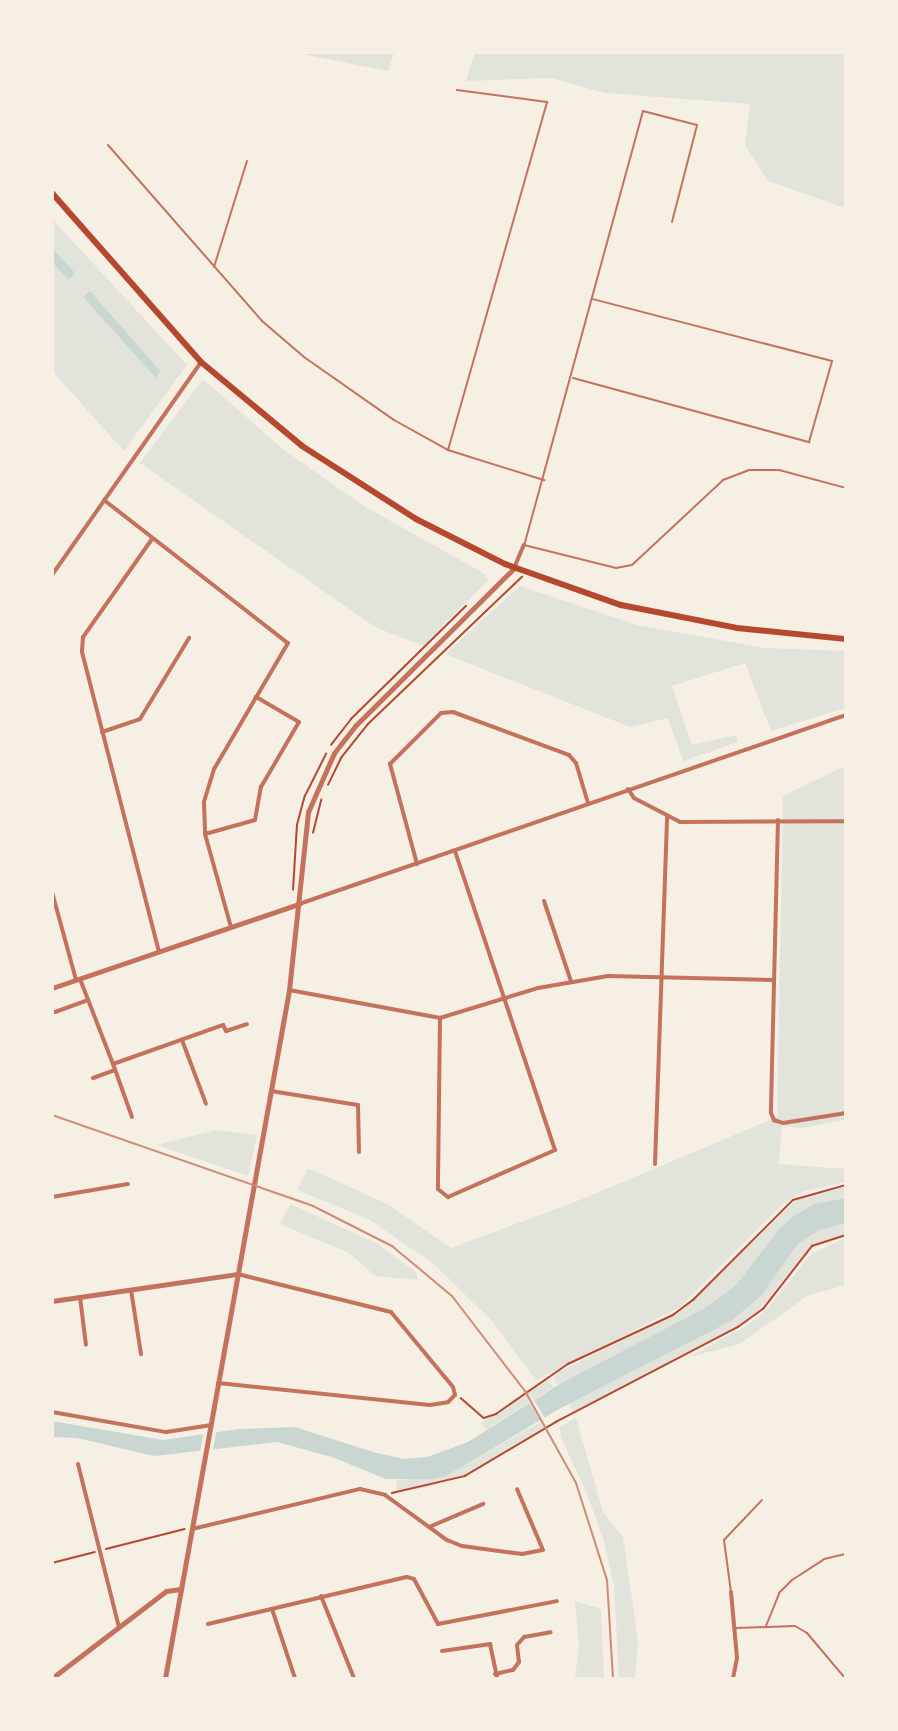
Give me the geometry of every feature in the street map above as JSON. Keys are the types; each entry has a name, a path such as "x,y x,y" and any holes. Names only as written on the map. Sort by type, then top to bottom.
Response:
{"main road":[{"path":"52,193 201,362 290,436 370,492 514,568 592,596 690,620 846,639"}],"street":[{"path":"52,575 201,362"},
{"path":"104,500 288,643 208,786 206,834 231,927"},
{"path":"152,539 83,637 82,652 159,952"},
{"path":"165,1678 290,990 299,904 302,843 308,812 334,753 355,726 514,568 524,545"},
{"path":"102,732 140,719 189,638"},
{"path":"206,834 255,820 261,787 299,722 256,697"},
{"path":"417,864 390,764 441,712 453,712 569,755 576,763 588,803"},
{"path":"52,988 846,715"},
{"path":"628,789 634,798 680,822 846,821"},
{"path":"655,1164 659,977 667,817"},
{"path":"778,820 774,980 774,1120 796,1122 846,1113"},
{"path":"440,1018 438,1189 442,1195 448,1197 555,1150 455,850"},
{"path":"52,892 78,979 116,1070 132,1117"},
{"path":"544,901 571,981"},
{"path":"290,990 440,1018 571,981 659,977 774,980"},
{"path":"55,1012 88,1000"},
{"path":"113,1064 223,1025 226,1031 247,1024"},
{"path":"182,1040 206,1104"},
{"path":"93,1078 116,1070"},
{"path":"271,1091 358,1105 359,1152"},
{"path":"52,1197 128,1185"},
{"path":"52,1301 238,1274 391,1312 453,1387 455,1395 448,1402 430,1405 218,1383"},
{"path":"131,1289 141,1354"},
{"path":"80,1297 86,1345"},
{"path":"52,1412 166,1432 211,1425"},
{"path":"78,1464 120,1628"},
{"path":"192,1529 346,1491 385,1495 429,1527 462,1546 522,1554 543,1550 517,1489"},
{"path":"429,1527 483,1503"},
{"path":"208,1624 407,1577 414,1579 438,1624 558,1601"},
{"path":"52,1678 166,1591 181,1588"},
{"path":"731,1592 736,1628 733,1678"},
{"path":"321,1596 354,1678"},
{"path":"272,1609 295,1678"},
{"path":"442,1651 490,1644 496,1676 513,1670 519,1662 518,1645 524,1637 551,1632"}],"lane":[{"path":"448,450 547,102 457,90"},
{"path":"672,222 697,125 643,111 573,378 524,545 616,568 632,565 723,480 749,470 779,470 846,488"},
{"path":"108,145 262,321 304,357 394,420 448,450 544,480"},
{"path":"214,267 247,162"},
{"path":"573,378 809,442 832,361 593,299"},
{"path":"731,1592 724,1540 762,1500"},
{"path":"766,1626 779,1593 792,1580 824,1559 846,1554"},
{"path":"736,1628 795,1626 807,1633 845,1678"}],"path":[{"path":"312,835 321,800 350,746 489,605 521,580"},
{"path":"299,904 291,886 294,847 305,796 317,768 351,718 470,602"},
{"path":"455,1395 467,1400 484,1418 496,1414 568,1364 673,1315 693,1300 793,1200 846,1185"},
{"path":"385,1495 430,1487 465,1476 556,1422 738,1328 763,1309 812,1246 846,1235"},
{"path":"52,1563 192,1529"}],"shaded area":[{"path":"394,52 388,71 298,53"},
{"path":"475,52 845,53 845,208 768,181 745,145 750,104 605,93 551,78 466,81"},
{"path":"52,219 187,365 124,451 53,372"},
{"path":"52,248 75,273 69,280 53,263"},
{"path":"90,291 160,371 156,378 83,297"},
{"path":"203,379 284,450 364,506 485,574 488,580 423,646 375,627 140,463"},
{"path":"520,586 637,625 765,648 845,651 845,708 771,731 745,663 672,686 692,745 736,735 738,742 683,761 668,718 630,727 445,654"},
{"path":"845,766 845,1120 801,1128 782,1126 779,1164 845,1169 845,1182 802,1192 782,1205 680,1307 536,1380 491,1320 435,1265 370,1220 297,1190 308,1168 389,1205 451,1248 580,1200 777,1117 783,796"},
{"path":"216,1130 257,1135 248,1176 156,1145"},
{"path":"845,1186 845,1198 814,1204 795,1215 779,1229 736,1285 703,1309 557,1385 553,1378 559,1372 683,1310 797,1199"},
{"path":"845,1198 845,1223 820,1230 798,1244 760,1297 731,1321 559,1409 448,1475 431,1479 386,1479 332,1457 277,1442 154,1456 77,1438 53,1437 52,1421 163,1440 239,1429 295,1427 373,1452 404,1459 427,1457 468,1442 563,1382 703,1309 736,1285 779,1229 795,1215 814,1204"},
{"path":"290,1204 376,1243 416,1272 418,1280 375,1276 349,1253 280,1224"},
{"path":"845,1223 845,1234 810,1247 758,1311 738,1327 573,1412 569,1404 731,1321 760,1297 798,1244 820,1230"},
{"path":"845,1238 845,1285 807,1296 740,1344 689,1357 748,1325 769,1307 811,1254"},
{"path":"547,1380 554,1387 486,1430 481,1423"},
{"path":"576,1418 603,1512 623,1537 638,1641 635,1678 619,1678 614,1586 603,1538 587,1494 562,1440 559,1427"},
{"path":"540,1422 544,1428 464,1475 424,1488 397,1490 396,1480 448,1475"},
{"path":"575,1601 601,1609 604,1678 575,1678 579,1647"}],"pier":[{"path":"532,1397 547,1421 542,1424 528,1400"},
{"path":"217,1429 212,1454 199,1456 204,1431"}],"railway":[{"path":"52,1115 313,1206 392,1246 452,1296 525,1391 576,1483 607,1580 613,1678"}]}
